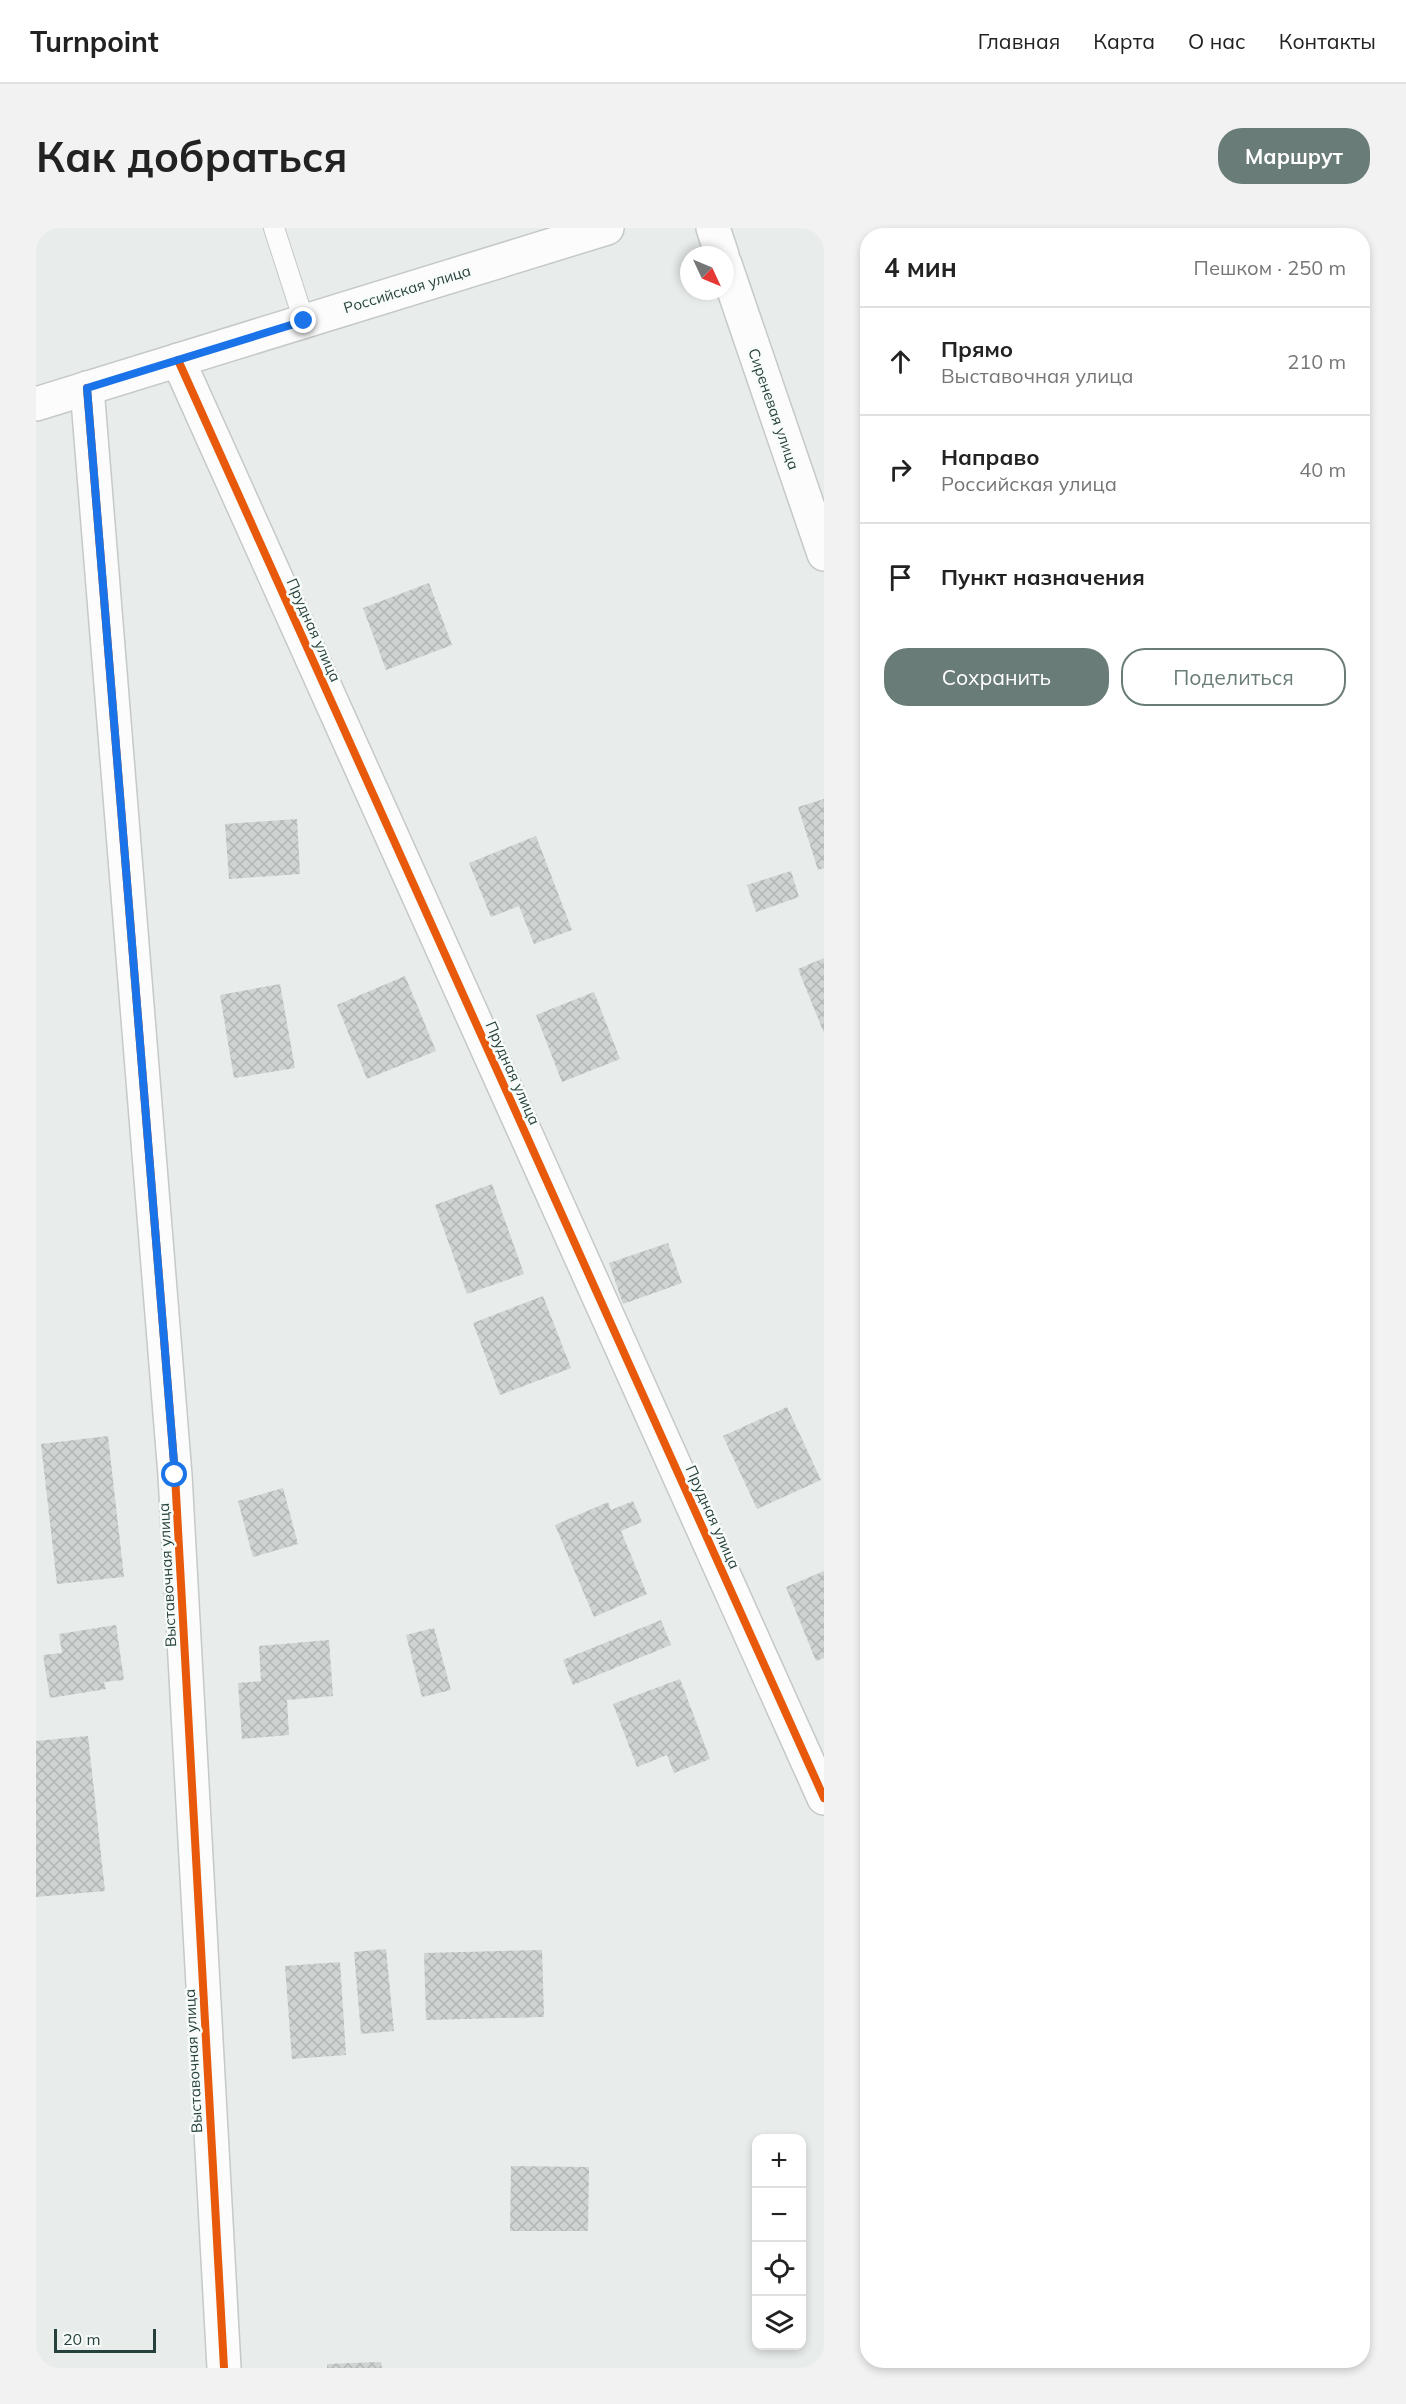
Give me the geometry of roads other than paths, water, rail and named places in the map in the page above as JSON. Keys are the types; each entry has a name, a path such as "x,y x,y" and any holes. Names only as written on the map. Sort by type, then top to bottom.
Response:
{"street":[{"name":"Российская улица","path":"36,404 607,228"},
{"path":"712,228 719,246"},
{"name":"Сиреневая улица","path":"734,290 824,554"},
{"name":"Прудная улица","path":"178,360 824,1798"},
{"name":"Выставочная улица","path":"87,388 175,1475 224,2368"}],"lane":[{"path":"274,228 304,321"}]}
